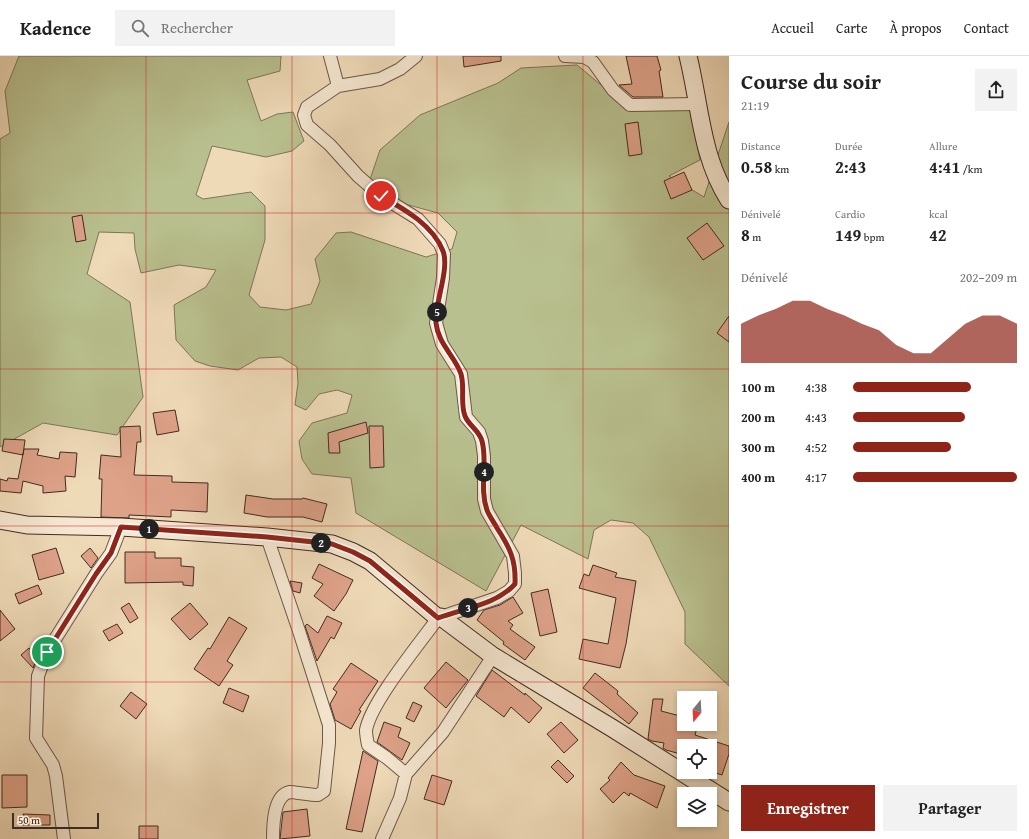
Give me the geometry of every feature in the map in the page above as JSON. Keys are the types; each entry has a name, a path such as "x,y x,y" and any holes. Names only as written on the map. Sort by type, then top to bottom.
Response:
{"street":[{"path":"330,56 338,86"},
{"path":"406,774 368,745 366,730 377,706 396,676 440,617 497,598 509,591 515,584 513,556 487,511 484,499 484,456 482,442 479,432 466,417 461,374 442,344 436,323 443,278 444,254 440,244 413,216 375,191 358,176 330,145 307,125 304,116 307,107 338,86 380,79 400,69 416,56"},
{"path":"565,56 584,57 593,62 613,90 630,105 697,104"},
{"path":"688,56 705,142 716,175 729,200"},
{"path":"0,520 27,525 121,527 267,537 332,544 353,552 370,561 440,617 493,656 612,728 729,802"},
{"path":"64,839 56,776 53,765 36,738 38,676 47,652 111,553 121,527"},
{"path":"267,537 299,631 328,725 329,734 324,791 318,795 289,792 282,796 273,816 273,839"},
{"path":"382,839 400,798 406,774 443,732 493,656"}],"green space":[{"path":"19,56 281,56 280,71 247,80 261,121 277,114 293,112 304,141 292,151 266,157 212,146 196,195 203,199 251,192 265,206 265,240 249,295 260,307 286,310 311,304 320,281 315,259 336,233 351,232 426,257 452,249 457,232 438,213 405,204 377,209 364,197 380,150 420,115 498,83 521,68 577,65 624,104 690,105 700,160 669,176 704,197 729,122 729,686 685,644 685,612 649,537 633,523 611,520 594,530 588,559 521,525 486,591 356,513 351,478 312,474 302,459 299,441 312,423 347,413 352,395 337,390 319,394 306,410 295,405 298,383 297,367 281,357 259,358 238,370 210,366 195,361 176,340 174,305 206,287 216,270 179,265 141,273 135,249 134,233 99,232 87,274 130,302 143,397 117,435 43,423 0,447 0,139 10,133 5,91"}],"building":[{"path":"463,56 501,56 501,61 464,67"},
{"path":"626,56 657,56 661,70 659,71 663,97 633,97 619,85 632,84"},
{"path":"638,122 642,154 629,156 625,124"},
{"path":"684,172 692,190 671,199 664,181"},
{"path":"82,215 86,240 76,242 72,217"},
{"path":"707,223 724,246 703,260 687,238"},
{"path":"729,316 729,342 717,333"},
{"path":"175,410 179,431 157,435 153,413"},
{"path":"366,422 368,433 339,442 340,453 329,453 328,433"},
{"path":"140,426 141,442 137,442 134,475 172,476 172,482 208,483 207,512 171,510 171,517 129,515 129,518 101,517 102,479 99,479 101,455 121,457 120,427"},
{"path":"369,426 383,426 384,467 370,468"},
{"path":"4,439 25,440 23,455 2,451"},
{"path":"24,449 39,449 37,455 59,459 60,452 77,453 75,477 65,476 66,491 43,493 43,486 23,481 21,493 0,491 0,479 7,481 8,478 18,479"},
{"path":"246,495 273,499 303,498 327,504 322,522 303,517 267,517 244,513"},
{"path":"56,548 64,573 39,580 32,555"},
{"path":"90,548 98,558 91,568 81,556"},
{"path":"125,552 155,552 155,558 181,558 181,566 194,567 193,586 183,585 183,582 125,583"},
{"path":"319,564 353,580 346,594 334,611 314,596 323,584 312,578"},
{"path":"593,565 617,573 615,577 636,581 626,644 620,668 579,659 583,639 608,644 616,598 579,588 584,574 589,576"},
{"path":"290,581 302,583 300,593 293,591"},
{"path":"38,585 42,594 19,604 15,594"},
{"path":"548,589 557,632 540,636 531,593"},
{"path":"513,597 523,613 508,621 513,625 510,629 535,647 525,660 503,644 504,642 477,620 484,610 500,605"},
{"path":"129,603 138,618 130,623 121,608"},
{"path":"190,603 208,624 190,640 171,619"},
{"path":"0,610 15,629 0,641"},
{"path":"327,616 342,623 334,639 331,637 317,661 305,626 307,624 318,633"},
{"path":"229,617 247,628 227,661 233,665 219,686 194,669 208,648 210,649"},
{"path":"117,624 123,633 109,641 103,631"},
{"path":"29,648 37,658 33,668 21,655"},
{"path":"446,662 468,680 446,708 424,688"},
{"path":"351,663 378,681 359,710 361,711 351,729 335,720 330,704 337,692 333,689"},
{"path":"492,670 525,695 525,693 542,708 529,723 511,707 504,717 476,696"},
{"path":"595,673 618,691 617,694 638,713 629,724 583,688"},
{"path":"229,688 249,696 243,712 223,703"},
{"path":"131,692 147,704 136,719 120,706"},
{"path":"653,699 663,699 661,711 677,715 677,731 696,731 695,735 707,739 677,739 677,753 663,748 664,743 648,739"},
{"path":"413,702 422,706 414,722 406,718"},
{"path":"384,722 401,728 398,737 410,743 402,760 377,742"},
{"path":"561,722 578,740 564,753 547,734"},
{"path":"717,742 729,746 729,754 722,775 717,773"},
{"path":"363,751 378,761 362,832 346,829"},
{"path":"558,760 574,776 567,783 551,767"},
{"path":"621,762 634,775 665,786 657,808 630,793 629,796 624,792 613,803 600,789 610,780 608,778"},
{"path":"2,775 27,775 27,807 2,808"},
{"path":"432,775 452,781 444,805 424,799"},
{"path":"307,809 310,836 280,839 283,812"},
{"path":"23,814 50,815 50,825 23,825"},
{"path":"139,826 158,826 158,839 139,839"}],"route":[{"path":"47,652 111,553 121,527 267,537 332,544 353,552 370,561 419,600 438,618 497,598 509,591 515,584 513,556 487,511 484,499 484,456 479,432 466,417 461,374 442,344 436,323 443,278 444,254 440,244 418,219 381,196"}]}
